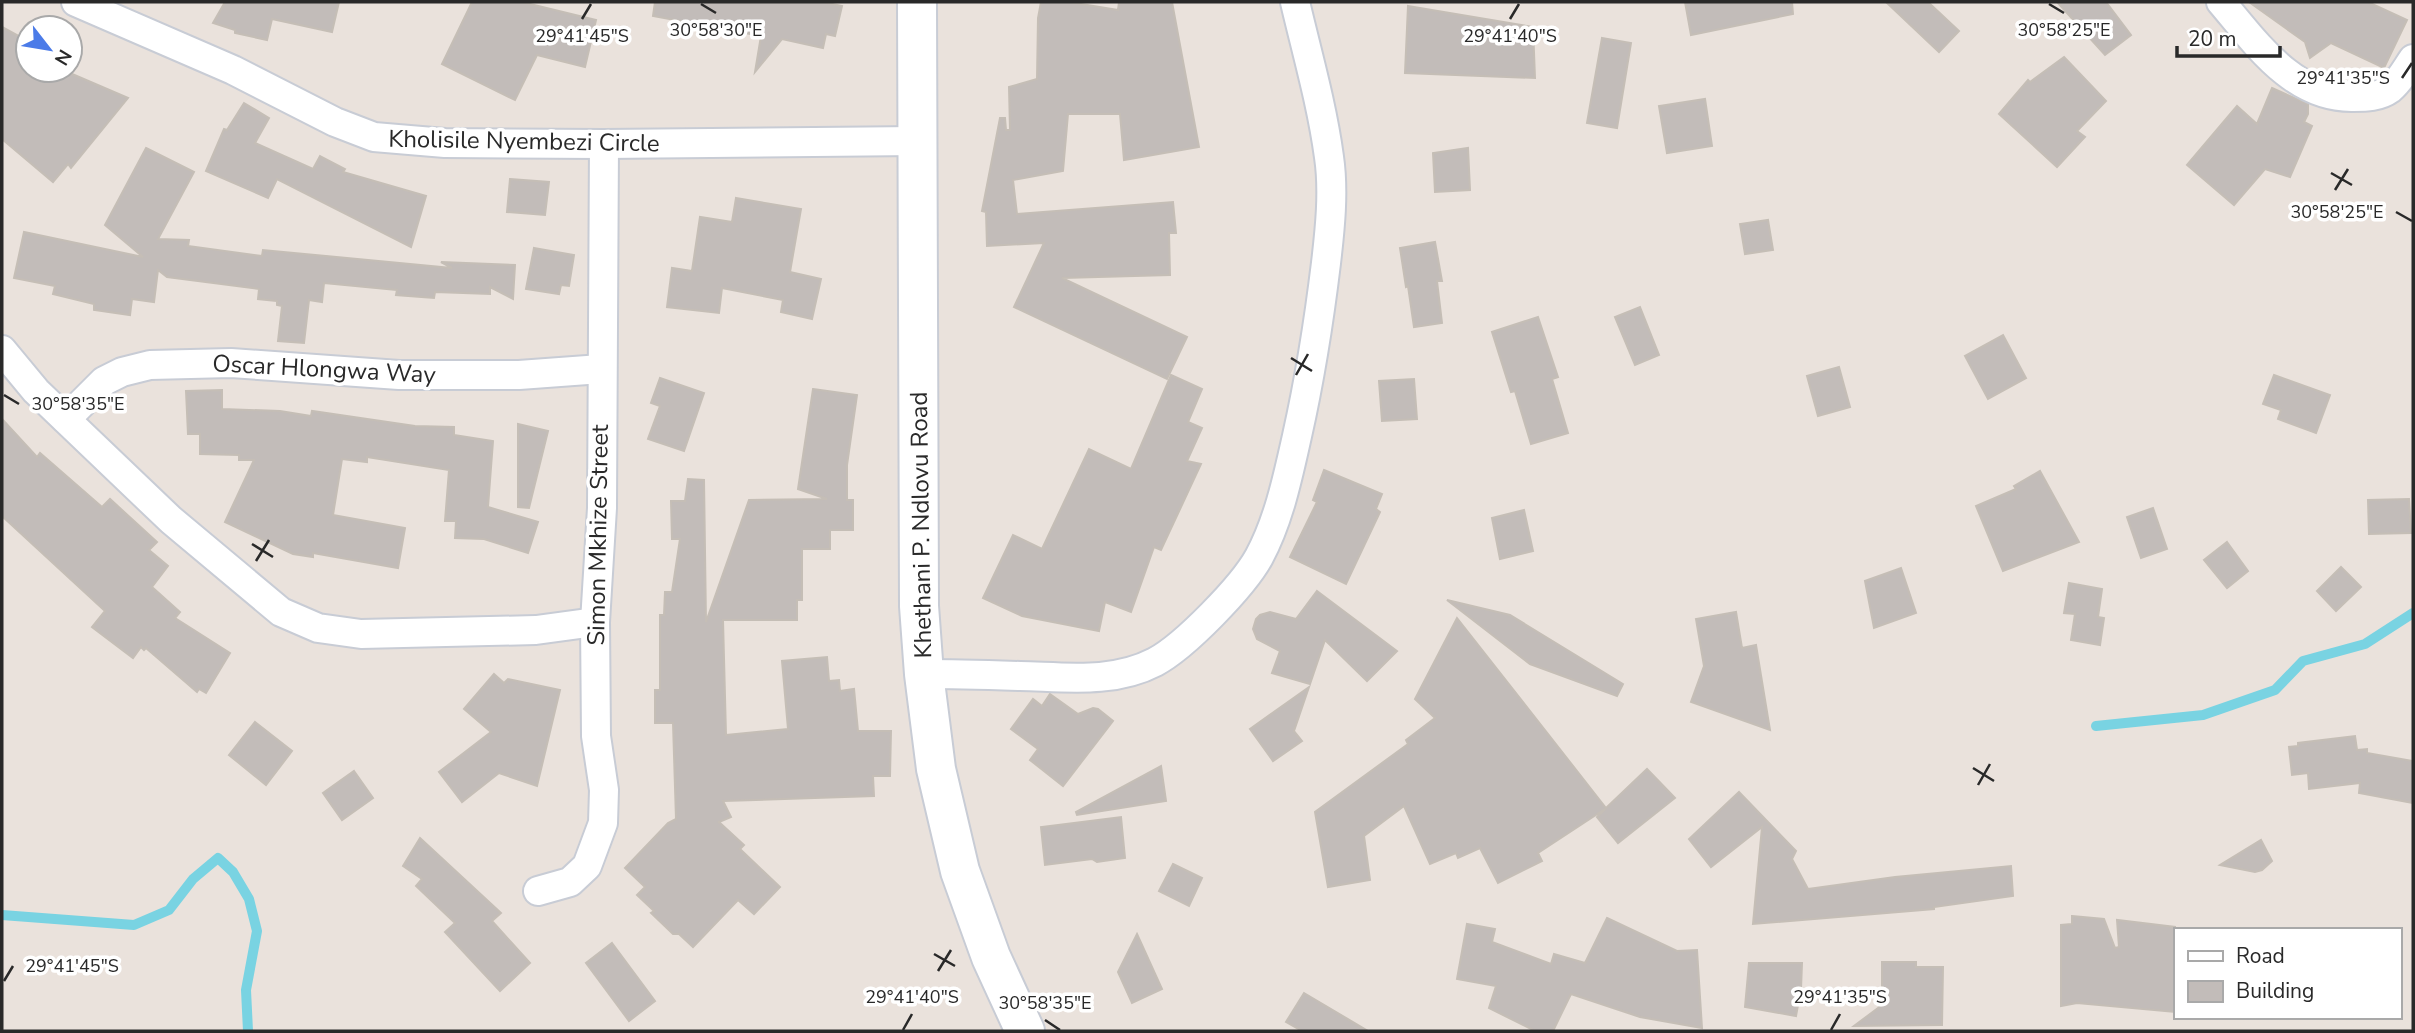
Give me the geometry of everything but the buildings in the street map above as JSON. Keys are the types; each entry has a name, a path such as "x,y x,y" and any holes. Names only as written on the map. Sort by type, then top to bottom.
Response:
{"street":[{"name":"Kholisile Nyembezi Circle","path":"76,2 233,70 335,122 374,137 445,143 918,141"},
{"name":"Khethani P. Ndlovu Road","path":"917,2 919,606 924,674 936,769 960,871 991,957 1025,1031"},
{"path":"924,674 1081,678 1125,674 1156,661 1184,639 1244,580 1260,556 1287,478 1306,395 1319,326 1330,228 1330,159 1317,91 1295,2"},
{"path":"2221,2 2286,73 2306,87 2333,96 2371,97 2388,91 2413,59"},
{"name":"Simon Mkhize Street","path":"538,891 570,882 587,866 603,823 604,790 596,736 595,622 602,508 604,144"},
{"path":"2,350 36,391 172,520 281,612 318,628 361,634 536,630 595,622"},
{"name":"Oscar Hlongwa Way","path":"66,419 104,381 122,372 150,365 231,363 399,375 519,374 601,369"}],"waterway":[{"path":"2096,726 2203,715 2275,690 2303,661 2365,644 2413,613"},
{"path":"2,915 134,925 169,910 193,879 218,858 233,872 249,899 257,931 246,990 248,1031"}]}
